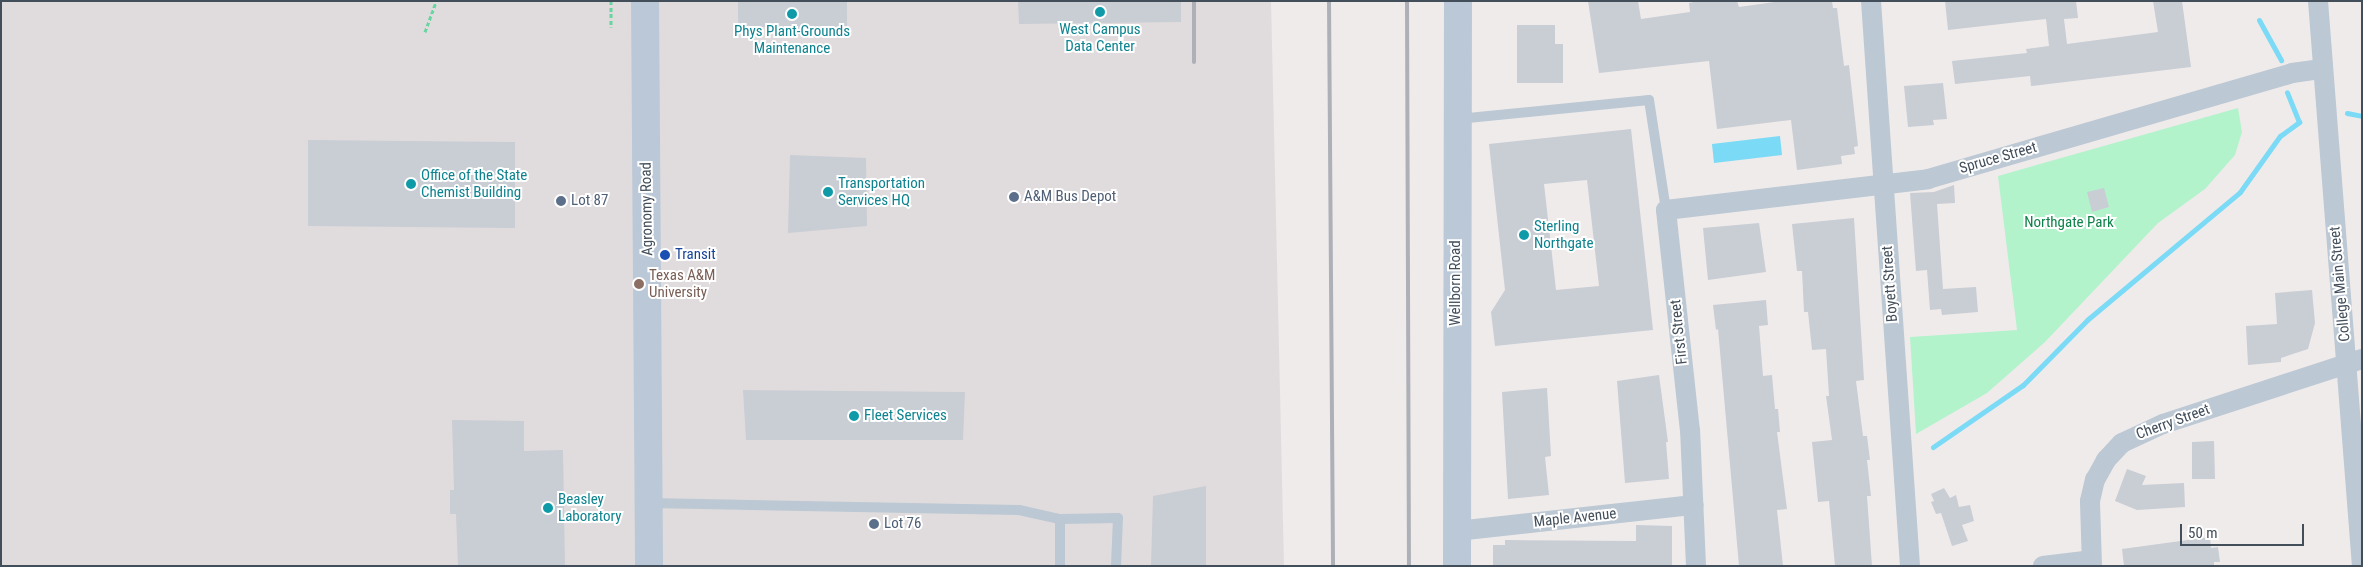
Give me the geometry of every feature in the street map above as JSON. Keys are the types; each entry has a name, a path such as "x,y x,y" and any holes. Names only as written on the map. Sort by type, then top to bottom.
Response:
{"main road":[{"name":"Agronomy Road","path":"645,1 649,566"},
{"name":"Wellborn Road","path":"1457,566 1456,119 1458,1"}],"street":[{"name":"Boyett Street","path":"1871,1 1910,566"},
{"name":"College Main Street","path":"2318,1 2322,68 2354,361 2362,566"},
{"name":"Spruce Street","path":"1666,210 1928,179 2297,72 2322,68"},
{"name":"First Street","path":"1666,210 1690,431 1696,566"},
{"name":"Cherry Street","path":"2043,566 2092,563 2090,501 2095,480 2106,460 2122,443 2163,424 2354,361"},
{"name":"Maple Avenue","path":"1457,531 1694,505"}],"lane":[{"name":"First Street","path":"1456,119 1649,100 1666,210"},
{"path":"649,503 1019,510 1060,519 1118,518 1116,566"},
{"path":"1060,519 1060,566"}],"path":[{"path":"425,32 436,1"},
{"path":"611,1 611,27"}],"shaded area":[{"name":"Texas A&M University","path":"1,1 1271,1 1284,566 1,566"}],"green space":[{"name":"Northgate Park","path":"2238,108 2242,132 2235,155 2205,189 2158,223 2045,342 1987,393 1916,434 1910,337 2017,330 1998,176"}],"water":[{"path":"1780,136 1782,155 1714,163 1712,144"}],"building":[{"name":"Phys Plant-Grounds Maintenance","path":"738,1 847,1 847,35 789,35 790,27 738,27"},
{"name":"West Campus Data Center","path":"1018,1 1181,1 1181,22 1019,24"},
{"path":"1588,1 1638,1 1641,19 1690,12 1689,3 1699,1 1737,1 1739,7 1782,1 1832,1 1833,8 1837,8 1844,66 1849,65 1858,146 1854,147 1855,154 1841,156 1842,164 1797,170 1791,120 1717,129 1709,61 1599,73"},
{"path":"1945,1 2076,1 2078,18 2064,19 2067,44 2158,32 2153,1 2182,1 2191,67 2031,86 2030,76 1955,84 1952,61 2027,53 2026,49 2049,46 2046,19 1948,30"},
{"path":"1517,25 1555,25 1555,44 1563,44 1563,83 1517,83"},
{"path":"1943,83 1947,119 1933,120 1934,125 1908,127 1904,86"},
{"name":"Sterling Northgate","path":"1631,129 1653,330 1495,346 1491,312 1505,290 1489,144","holes":["1587,180 1599,286 1556,290 1544,184"]},
{"name":"Office of the State Chemist Building","path":"308,140 515,142 515,228 308,226"},
{"name":"Transportation Services HQ","path":"790,155 866,158 867,226 788,233"},
{"path":"1954,185 1955,203 1937,204 1943,289 1976,287 1978,312 1942,315 1941,309 1930,310 1927,270 1916,271 1910,193 1934,192"},
{"path":"2104,188 2109,207 2092,212 2087,192"},
{"path":"1854,218 1864,380 1856,381 1863,436 1867,436 1870,460 1867,460 1871,496 1867,496 1872,566 1835,566 1829,501 1818,502 1812,442 1832,440 1826,396 1829,396 1826,349 1812,350 1808,312 1804,312 1802,271 1797,271 1792,224"},
{"path":"1759,223 1766,272 1708,280 1703,228"},
{"path":"2312,290 2315,323 2308,349 2281,358 2281,362 2248,365 2246,326 2277,324 2275,293"},
{"path":"1766,300 1768,325 1759,326 1763,376 1772,375 1775,409 1778,409 1780,432 1777,432 1787,509 1777,510 1783,566 1739,566 1718,329 1716,330 1713,305"},
{"path":"1659,375 1668,442 1666,442 1669,479 1625,483 1617,381"},
{"path":"1547,388 1551,456 1545,457 1549,495 1508,499 1502,392"},
{"name":"Fleet Services","path":"743,390 965,392 963,440 746,440"},
{"path":"452,420 524,421 524,451 563,450 565,566 458,566 456,514 450,514 450,490 454,490"},
{"path":"2214,441 2215,479 2192,479 2192,442"},
{"path":"2127,469 2146,476 2142,485 2184,483 2185,507 2137,510 2115,501"},
{"path":"1206,486 1206,566 1151,566 1153,496"},
{"path":"1944,488 1950,498 1956,495 1959,507 1970,505 1974,521 1962,525 1968,541 1952,546 1941,513 1936,514 1931,502 1934,501 1931,494"},
{"path":"1636,525 1672,526 1672,566 1493,566 1493,545 1505,545 1505,540 1636,541"},
{"path":"2210,537 2211,548 2218,547 2220,562 2214,562 2214,566 2124,566 2122,549"}],"waterway":[{"path":"2259,20 2281,60"},
{"path":"1933,447 2023,385 2087,320 2240,192 2280,136 2299,122 2287,92"},
{"path":"2347,113 2362,116"}],"railway":[{"path":"1194,1 1194,62"},
{"path":"1329,1 1333,566"},
{"path":"1407,1 1409,566"}],"place":[{"name":"West Campus Data Center","path":"1100,12"},
{"name":"Phys Plant-Grounds Maintenance","path":"792,14"},
{"name":"Office of the State Chemist Building","path":"411,184"},
{"name":"Transportation Services HQ","path":"828,192"},
{"name":"A&M Bus Depot","path":"1014,197"},
{"name":"Lot 87","path":"561,201"},
{"name":"Sterling Northgate","path":"1524,235"},
{"name":"Transit","path":"665,255"},
{"name":"Texas A&M University","path":"639,284"},
{"name":"Fleet Services","path":"854,416"},
{"name":"Beasley Laboratory","path":"548,508"},
{"name":"Lot 76","path":"874,524"}]}
